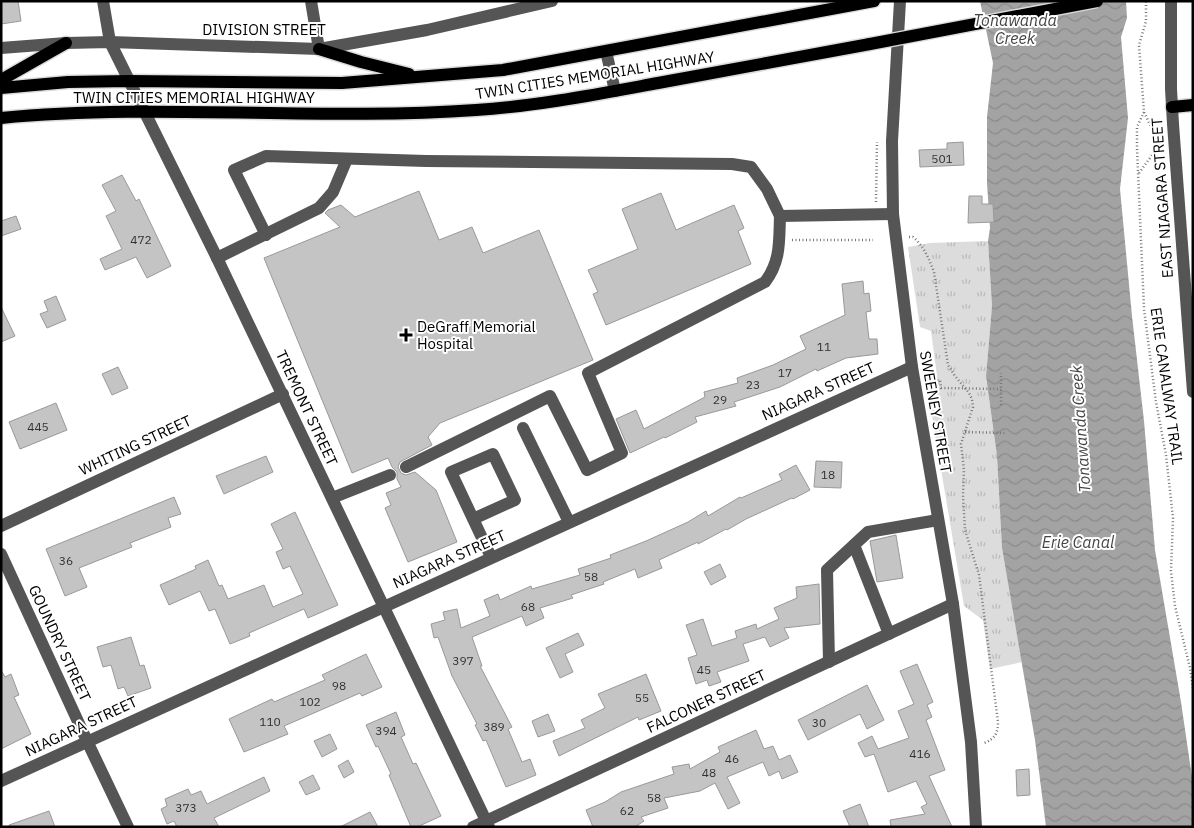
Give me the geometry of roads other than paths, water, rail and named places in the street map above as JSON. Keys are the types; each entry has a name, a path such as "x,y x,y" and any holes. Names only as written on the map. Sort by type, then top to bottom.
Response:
{"main road":[{"name":"TWIN CITIES MEMORIAL HIGHWAY","path":"1,118 55,113 145,111 353,115 523,106 616,91 1098,1"},
{"name":"TWIN CITIES MEMORIAL HIGHWAY","path":"1,88 68,82 128,81 342,83 503,70 873,2"},
{"path":"1,80 66,43"},
{"path":"319,49 361,62 424,77"},
{"path":"1172,107 1193,105"}],"street":[{"name":"TREMONT STREET","path":"103,1 110,42 128,81 145,111 283,394 488,824"},
{"path":"311,1 319,49"},
{"name":"DIVISION STREET","path":"1,48 110,42 319,49 427,30 552,1"},
{"name":"SWEENEY STREET","path":"900,1 892,141 893,214 899,275 912,367 953,604 972,742 976,827"},
{"name":"EAST NIAGARA STREET","path":"1171,1 1172,107 1190,325 1193,392"},
{"path":"606,51 616,91"},
{"path":"266,234 234,170 266,156 426,161 732,164 751,167 767,189 780,216 779,246 774,270 765,282 588,373 622,453 587,470 550,396 406,467"},
{"path":"217,258 319,208 333,192 347,159"},
{"path":"780,216 893,214"},
{"name":"NIAGARA STREET","path":"1,781 912,367"},
{"name":"WHITING STREET","path":"1,526 283,394"},
{"path":"523,428 569,522"},
{"path":"473,519 515,500 493,454 451,472 491,558"},
{"path":"332,498 390,475"},
{"path":"829,662 828,570 868,532 938,520"},
{"path":"854,545 889,634"},
{"name":"GOUNDRY STREET","path":"1,554 128,827"},
{"name":"FALCONER STREET","path":"473,827 488,824 953,604"}],"water":[{"name":"Erie Canal","path":"980,1 1126,1 1127,18 1121,37 1128,118 1120,189 1155,550 1193,784 1193,827 1046,827 1035,740 1002,548 997,456 986,376 992,306 988,241 990,228 987,183 987,117 993,63"}],"place":[{"name":"DeGraff Memorial Hospital","path":"406,335"}],"water label":[{"name":"Tonawanda Creek","path":"1015,29"},
{"name":"Tonawanda Creek","path":"1080,429"}]}
